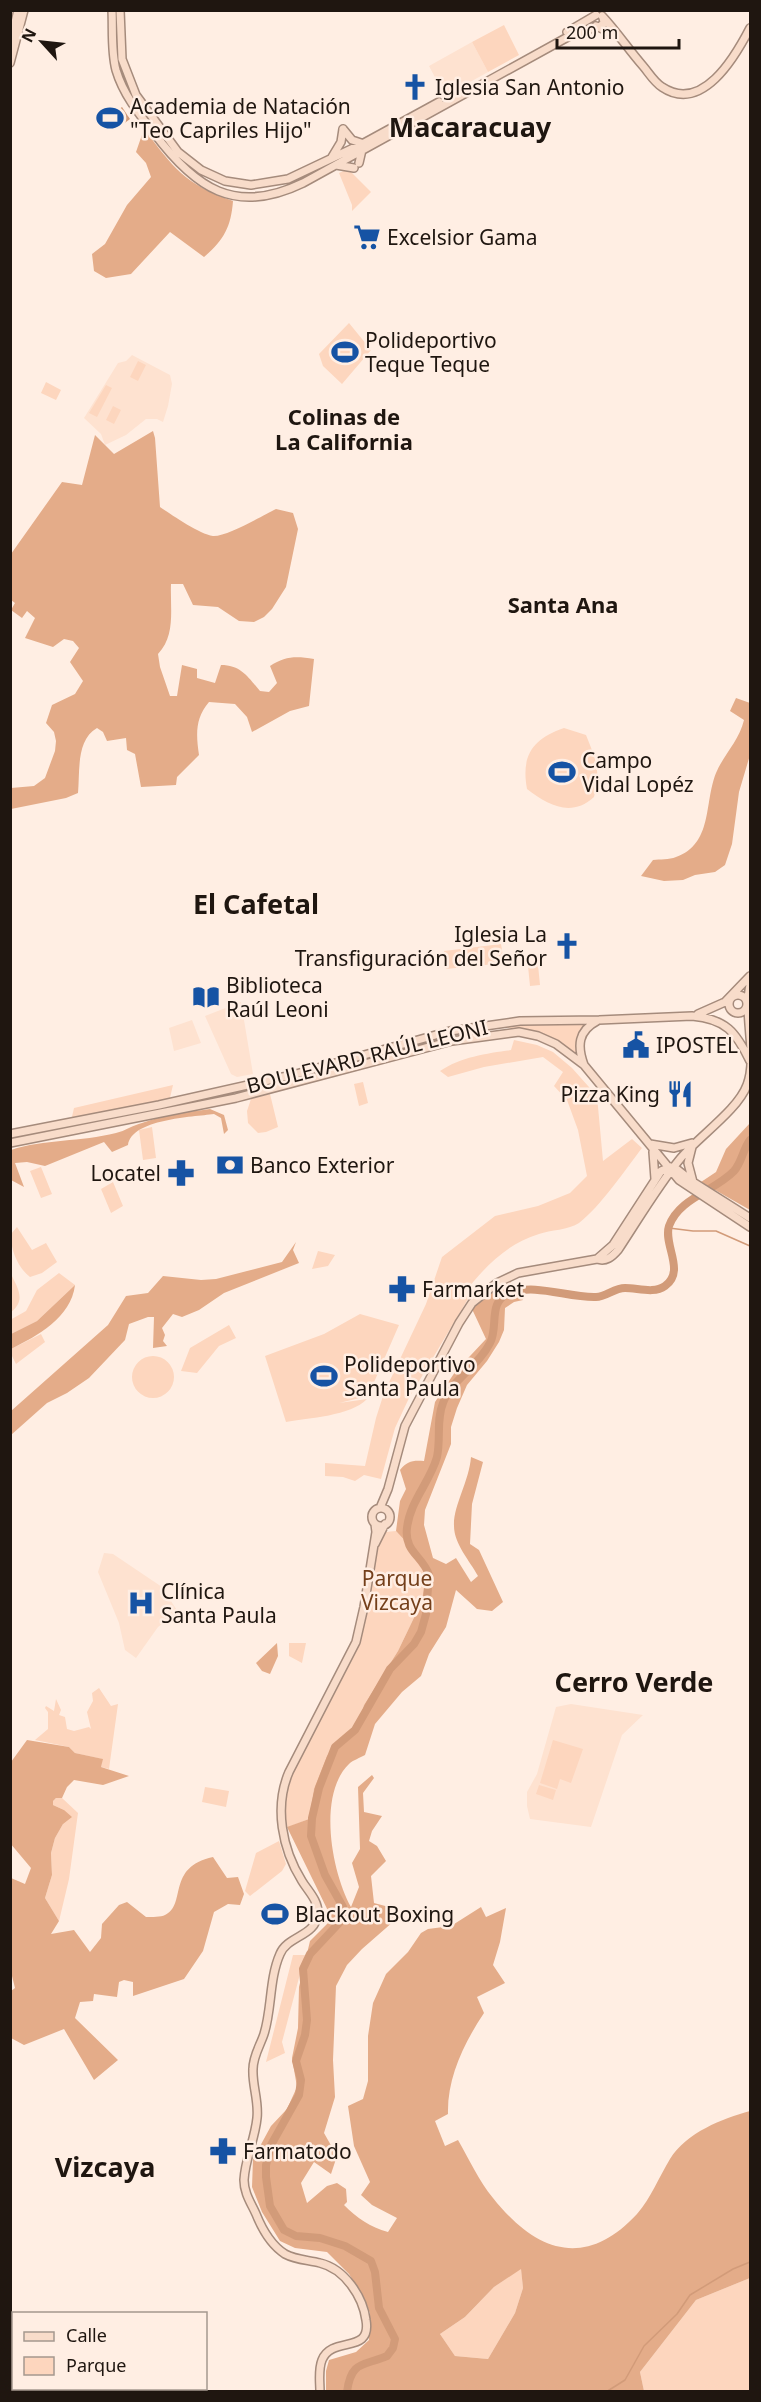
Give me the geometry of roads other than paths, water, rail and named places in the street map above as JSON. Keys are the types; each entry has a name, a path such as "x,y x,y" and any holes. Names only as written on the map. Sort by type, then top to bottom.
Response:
{"street":[{"path":"10,43 18,10"},
{"path":"10,63 24,10"},
{"path":"22,21 30,10"},
{"path":"112,10 114,61 126,93 169,154 198,181 233,196 265,196 293,188 333,162 575,33 603,24 600,16"},
{"path":"120,10 122,58 133,89 174,147 213,177 230,182 263,185 288,180 333,162 357,165 363,146 581,24 600,16"},
{"path":"581,24 588,10"},
{"path":"600,16 662,87 684,93 698,90 720,76 750,28"},
{"path":"597,26 618,36"},
{"path":"333,162 341,142 343,129 354,142 363,146"},
{"path":"692,1016 715,1008 732,997 750,976"},
{"path":"320,2391 320,2366 325,2353 335,2346 357,2343 365,2334 367,2325 363,2307 353,2287 333,2268 319,2262 294,2257 276,2246 258,2220 246,2194 244,2179 257,2115 253,2062 266,2024 279,1956 286,1946 313,1927 318,1913 314,1899 296,1870 286,1840 281,1816 281,1793 289,1772 356,1642 374,1546 375,1524 372,1514 380,1508 388,1490 405,1426 459,1323 472,1303 497,1283 518,1273 607,1259 618,1250 657,1193 670,1168 728,1111 748,1084 750,985"},
{"path":"732,997 742,995 748,1004"},
{"path":"732,997 729,1007 735,1013 744,1011 748,1004"},
{"name":"BOULEVARD RAÚL LEONI","path":"10,1134 159,1106 293,1075 450,1031 520,1021 692,1016 716,1020 732,1031 741,1042 750,1061"},
{"path":"584,1065 579,1048 581,1037 587,1028 599,1020"},
{"name":"BOULEVARD RAÚL LEONI","path":"10,1143 236,1098 452,1041 498,1033 519,1032 538,1036 562,1048 584,1065 670,1168 689,1185 731,1211"},
{"path":"597,1259 613,1245 656,1177 650,1144 674,1148 696,1140"},
{"path":"657,1193 667,1184 689,1185 688,1160 696,1140"},
{"path":"648,1190 661,1171 670,1168"},
{"path":"731,1211 750,1218"},
{"path":"731,1211 750,1227"},
{"path":"374,1546 389,1519 388,1490"},
{"path":"380,1508 388,1512"},
{"path":"375,1524 385,1524"}],"waterway":[{"path":"347,2392 355,2369 387,2356 393,2348 395,2339 379,2308 375,2272 371,2261 345,2246 320,2238 296,2236 284,2230 270,2206 266,2177 266,2165 271,2145 299,2095 301,2080 296,2061 305,2035 307,2020 303,1969 310,1954 340,1922 343,1907 325,1875 311,1836 312,1818 319,1788 335,1747 355,1730 390,1669 414,1644 421,1632 426,1614 429,1575 408,1543 409,1518 437,1457 443,1403 452,1387 479,1359 490,1343 498,1302 510,1293 520,1290 541,1290 596,1297 621,1288 651,1290 665,1286 674,1273 668,1233 674,1216 681,1208 734,1171 750,1140"},
{"path":"669,1228 716,1231 750,1246"},
{"path":"606,2392 625,2380 644,2346 677,2314 690,2295 733,2269 750,2262"}],"place":[{"name":"Iglesia San Antonio","path":"415,87"},
{"name":"Academia de Natación \"Teo Capriles Hijo\"","path":"110,118"},
{"name":"Excelsior Gama","path":"367,237"},
{"name":"Polideportivo Teque Teque","path":"345,352"},
{"name":"Campo Vidal Lopéz","path":"562,772"},
{"name":"Iglesia La Transfiguración del Señor","path":"567,946"},
{"name":"Biblioteca Raúl Leoni","path":"206,997"},
{"name":"IPOSTEL","path":"636,1045"},
{"name":"Pizza King","path":"680,1094"},
{"name":"Banco Exterior","path":"230,1165"},
{"name":"Locatel","path":"181,1173"},
{"name":"Farmarket","path":"402,1289"},
{"name":"Polideportivo Santa Paula","path":"324,1376"},
{"name":"Clínica Santa Paula","path":"141,1603"},
{"name":"Blackout Boxing","path":"275,1914"},
{"name":"Farmatodo","path":"223,2151"}],"district":[{"name":"Macaracuay","path":"470,126"},
{"name":"Colinas de La California","path":"344,428"},
{"name":"Santa Ana","path":"563,604"},
{"name":"El Cafetal","path":"256,903"},
{"name":"Cerro Verde","path":"634,1681"},
{"name":"Vizcaya","path":"105,2166"}],"park label":[{"name":"Parque Vizcaya","path":"397,1590"}]}
